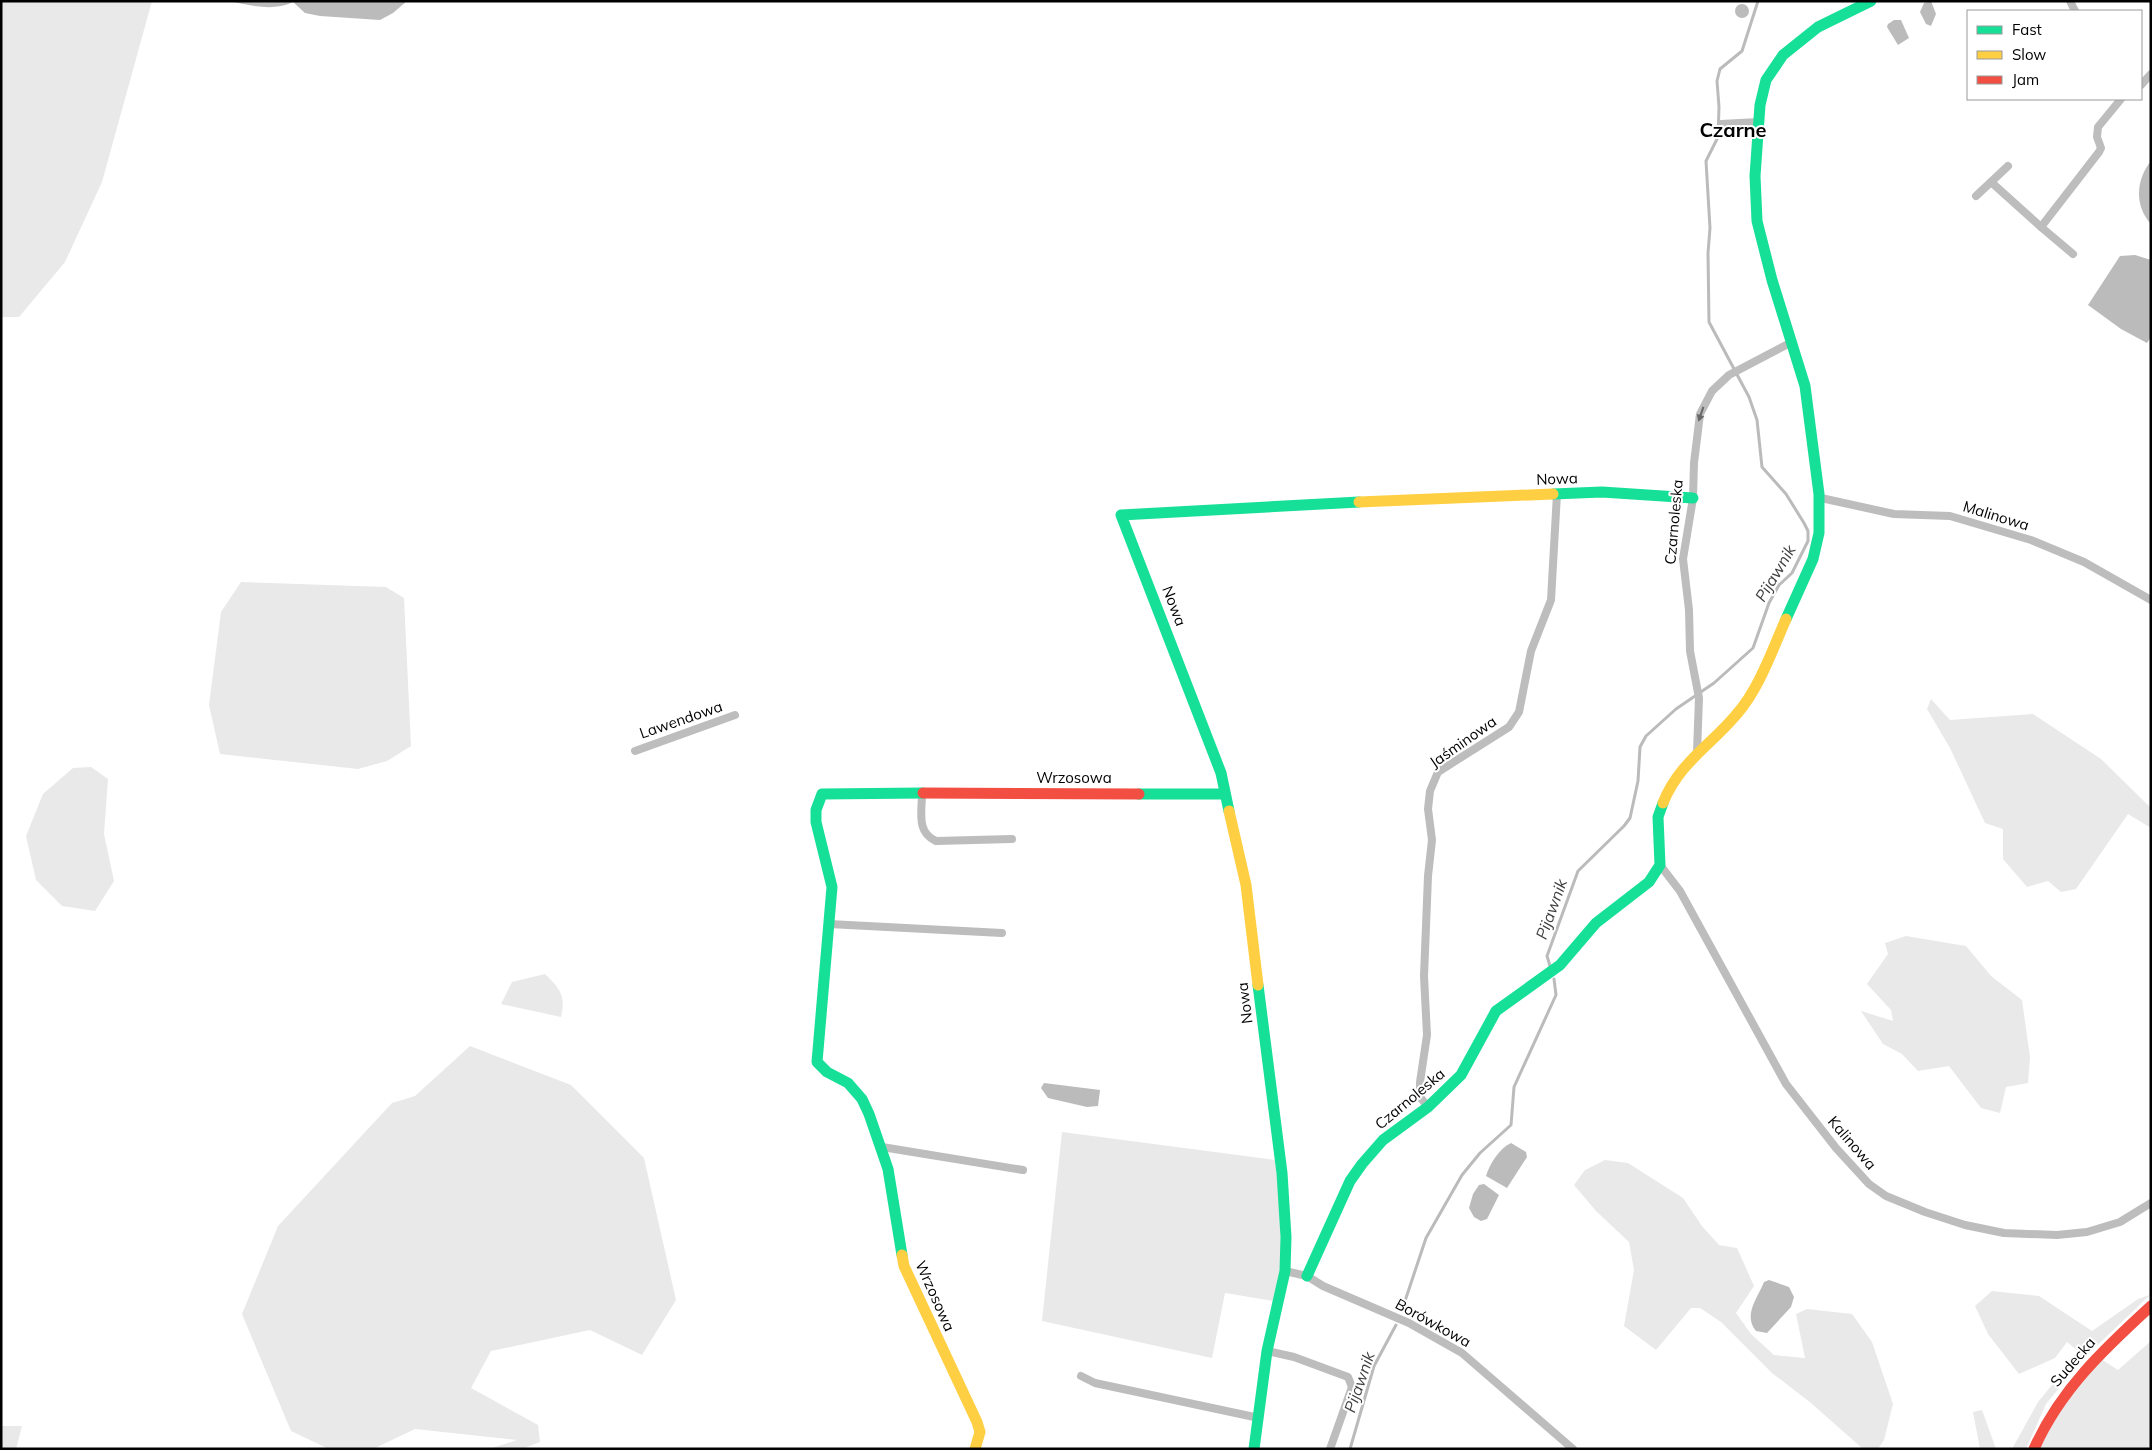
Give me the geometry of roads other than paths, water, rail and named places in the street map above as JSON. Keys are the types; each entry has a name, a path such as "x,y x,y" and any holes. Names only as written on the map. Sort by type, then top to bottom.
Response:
{"street":[{"path":"1660,865 1658,817 1672,784 1697,752 1736,715 1769,657 1814,559 1819,543 1821,498 1803,379 1756,220 1760,99 1765,82 1778,61 1818,28 1845,11 1870,1"},
{"path":"2142,84 2151,74"},
{"path":"2041,227 2099,152 2101,148 2097,137 2098,127 2120,100"},
{"path":"1721,124 1758,122"},
{"path":"1976,196 2008,166"},
{"path":"1990,182 2073,254"},
{"name":"Czarnoleska","path":"1697,752 1699,698 1690,651 1689,610 1683,559 1693,498 1694,460 1700,414 1712,391 1729,375 1792,342"},
{"name":"Nowa","path":"1285,1271 1285,1203 1282,1173 1241,859 1214,750 1122,515 1388,500 1602,492 1693,498"},
{"name":"Jaśminowa","path":"1428,1107 1420,1097 1420,1082 1427,1035 1424,976 1428,876 1432,840 1428,809 1430,791 1438,772 1509,727 1520,712 1531,651 1551,600 1557,494"},
{"name":"Malinowa","path":"1821,498 1894,514 1950,516 2031,540 2077,559 2151,600"},
{"name":"Lawendowa","path":"635,751 736,716"},
{"path":"922,793 922,831 926,837 936,841 1012,840"},
{"name":"Wrzosowa","path":"975,1449 980,1432 977,1422 904,1266 894,1194 882,1147 862,1099 848,1083 827,1072 817,1062 830,924 832,876 820,846 817,831 819,798 822,794 922,793 1225,794"},
{"name":"Czarnoleska","path":"1307,1276 1350,1181 1362,1164 1383,1140 1428,1107 1461,1075 1496,1011 1560,965 1596,923 1640,892 1660,865"},
{"name":"Kalinowa","path":"1660,865 1680,891 1786,1084 1841,1154 1869,1184 1886,1196 1925,1212 1965,1225 2004,1233 2057,1235 2087,1232 2120,1222 2151,1203"},
{"path":"830,924 1002,933"},
{"path":"882,1147 1023,1170"},
{"path":"1254,1449 1268,1351 1285,1271"},
{"name":"Borówkowa","path":"1285,1271 1307,1276 1323,1286 1409,1323 1462,1353 1573,1449"},
{"name":"Sudecka","path":"2034,1449 2056,1405 2075,1379 2100,1351 2151,1306"},
{"path":"1268,1351 1294,1357 1348,1377 1352,1387 1330,1449"},
{"path":"1081,1376 1095,1383 1259,1418"}],"waterway":[{"name":"Pijawnik","path":"1550,966 1547,956 1578,871 1630,818 1638,781 1640,747 1646,736 1676,709 1714,683 1753,648 1769,603 1779,585 1792,573 1808,541 1808,531 1786,494 1762,467 1757,420 1749,397 1709,322 1708,253 1710,228 1706,161 1718,137 1719,107 1717,81 1720,69 1742,51 1758,1"},
{"name":"Pijawnik","path":"1402,1310 1426,1238 1462,1175 1480,1153 1511,1125 1514,1087 1556,995 1554,979"},
{"name":"Pijawnik","path":"1350,1449 1374,1366 1396,1325"}],"district":[{"name":"Czarne","path":"1733,130"}]}
